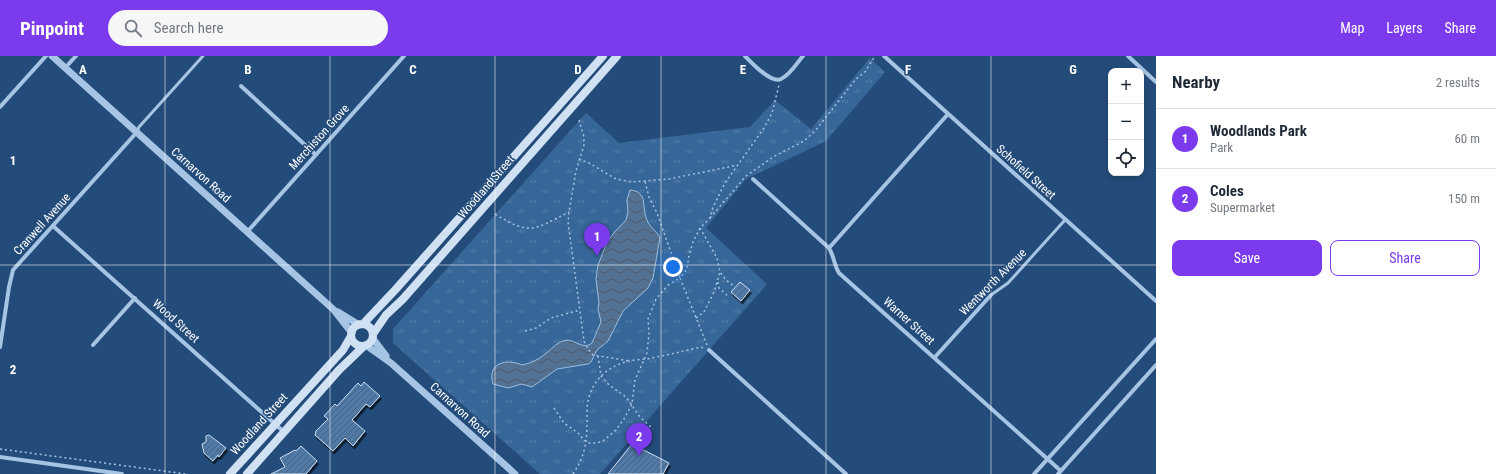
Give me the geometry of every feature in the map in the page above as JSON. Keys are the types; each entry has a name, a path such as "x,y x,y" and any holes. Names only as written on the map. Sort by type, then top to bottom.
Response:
{"main road":[{"name":"Woodland Street","path":"361,324 441,238 603,56"},
{"name":"Woodland Street","path":"247,474 339,370 369,341 386,315 403,299 617,56"},
{"path":"441,238 450,246"},
{"path":"361,324 370,327 369,341 360,346 354,343 352,334 353,329 361,324"},
{"name":"Woodland Street","path":"230,474 343,350 352,334"},
{"path":"250,474 255,465"}],"street":[{"path":"0,107 46,56"},
{"name":"Carnarvon Road","path":"52,56 334,310 352,334"},
{"path":"65,68 76,56"},
{"name":"Merchiston Grove","path":"248,232 404,56"},
{"path":"745,56 770,78 775,80 780,80 786,76 803,56"},
{"name":"Schofield Street","path":"884,56 1156,302"},
{"path":"1128,56 1156,82"},
{"path":"241,86 316,155"},
{"path":"829,248 948,114"},
{"name":"Cranwell Avenue","path":"0,347 13,270 137,132"},
{"name":"Warner Street","path":"753,179 829,248 839,273 1048,459 1060,473"},
{"name":"Wood Street","path":"53,226 284,432"},
{"name":"Wentworth Avenue","path":"935,357 991,295"},
{"path":"93,345 134,298"},
{"name":"Carnarvon Road","path":"334,310 361,324"},
{"path":"1034,474 1156,338"},
{"name":"Carnarvon Road","path":"369,341 391,363 515,474"},
{"path":"709,350 846,474"},
{"path":"1060,473 1156,365"},
{"path":"0,457 122,474"}],"lane":[{"path":"137,132 139,127 203,56"},
{"name":"Wentworth Avenue","path":"991,295 1008,284 1065,220"}],"path":[{"path":"554,408 564,424 578,434 587,443 597,443 609,437 618,427 632,404 635,380 644,359 648,343 648,320 656,299 668,285 680,278 687,269 689,255 700,228 746,176 773,157 804,141 815,130 856,79 865,72 875,56"},
{"path":"710,218 713,207 724,183 764,128 772,113 780,80"},
{"path":"579,120 584,137 584,145 579,159 569,212 574,271 584,341 593,355 630,361"},
{"path":"579,159 589,163 616,179 632,182 669,179 738,165"},
{"path":"645,181 647,192 657,213 680,278 709,350"},
{"path":"495,214 520,227 531,228 542,226 569,212"},
{"path":"696,318 704,312 718,281 720,272 717,258 700,228"},
{"path":"720,272 726,280 735,287"},
{"path":"718,281 719,288 729,297"},
{"path":"525,331 536,328 551,318 580,310"},
{"path":"573,474 583,457 587,443 588,398 591,390 601,376 612,368 630,361 701,347 709,350"},
{"path":"598,356 601,376 609,385 626,397 640,417 653,429"},
{"path":"0,449 186,474"}],"green space":[{"path":"870,58 885,72 826,141 746,179 706,228 767,284 600,474 540,474 393,343 393,329 586,113 619,143 750,127 775,100 811,129"}],"water":[{"path":"630,190 636,191 642,197 645,215 648,222 660,237 653,278 648,288 623,311 608,341 597,350 591,362 588,364 557,369 532,387 522,384 508,388 493,384 493,371 499,364 510,362 522,365 531,362 540,358 560,342 567,340 585,346 592,343 601,322 598,309 599,303 596,279 598,265 606,245 612,235 626,220 628,212 627,200"}],"building":[{"path":"740,282 750,290 741,301 731,292"},
{"path":"364,382 380,396 370,407 366,404 352,420 365,431 353,446 345,438 333,451 315,435 316,431 328,419 324,416 335,404 337,406 358,383 361,386"},
{"path":"209,435 226,448 219,457 218,455 213,461 204,453 202,444 206,442 206,436"},
{"path":"632,444 669,463 663,474 608,474"},
{"path":"301,446 317,461 306,474 271,474 285,467 280,458 295,450 296,451"}],"place":[{"name":"Woodlands Park","path":"597,256"},
{"name":"Coles","path":"639,456"}]}
